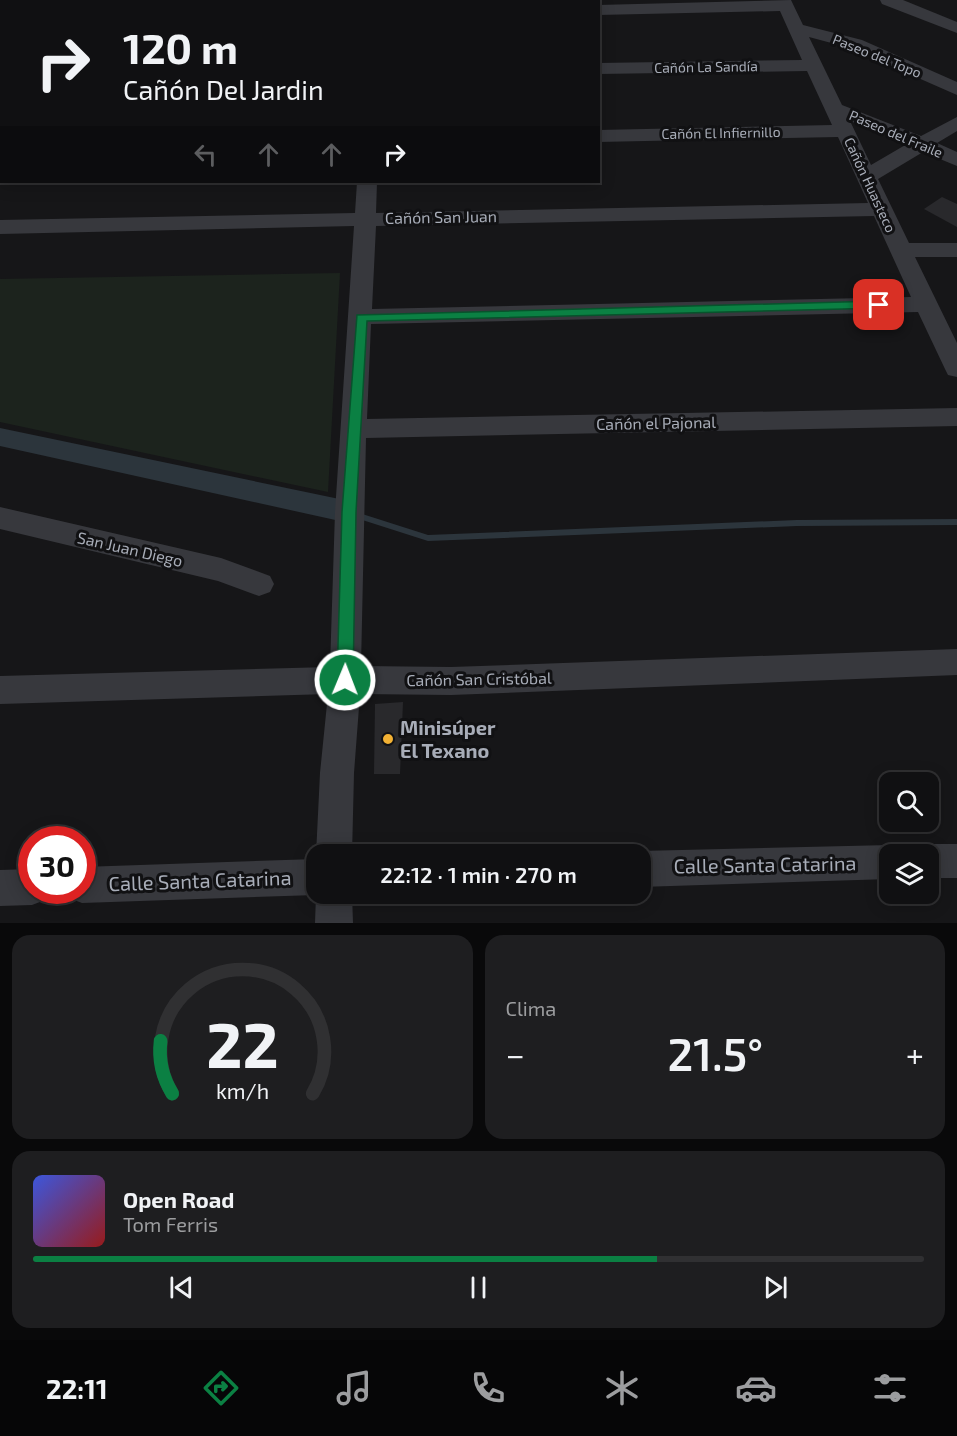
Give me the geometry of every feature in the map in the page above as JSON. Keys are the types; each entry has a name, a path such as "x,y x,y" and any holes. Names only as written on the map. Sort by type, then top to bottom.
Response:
{"street":[{"path":"888,0 957,28"},
{"path":"600,10 784,3"},
{"name":"Cañón Huasteco","path":"784,3 957,369"},
{"name":"Paseo del Topo","path":"796,28 856,44 957,89"},
{"name":"Cañón La Sandía","path":"600,69 813,65"},
{"name":"Paseo del Fraile","path":"835,109 891,130 957,160"},
{"path":"866,177 957,123"},
{"name":"Cañón El Infiernillo","path":"600,136 844,131"},
{"path":"334,844 337,773 345,680 349,512 367,183"},
{"name":"Cañón San Juan","path":"0,227 881,209"},
{"path":"901,250 957,250"},
{"path":"361,317 926,304"},
{"name":"Cañón el Pajonal","path":"354,429 957,417"},
{"name":"San Juan Diego","path":"0,518 221,570 259,584"},
{"name":"Cañón San Cristóbal","path":"0,690 345,680 451,681 957,662"},
{"path":"939,861 957,861"},
{"name":"Calle Santa Catarina","path":"651,868 879,862"},
{"name":"Calle Santa Catarina","path":"96,885 306,877"},
{"path":"0,888 18,887"},
{"path":"334,904 334,923"}],"shaded area":[{"path":"340,273 328,492 0,422 0,279"}],"building":[{"path":"942,197 957,204 957,227 924,209"},
{"name":"Minisúper El Texano","path":"403,702 400,774 374,774 375,704"}],"waterway":[{"path":"0,437 349,512"},
{"path":"356,515 428,538 797,523 957,522"}],"place":[{"name":"Minisúper El Texano","path":"388,739"}],"route":[{"path":"345,680 349,512 361,317 879,305"}]}
